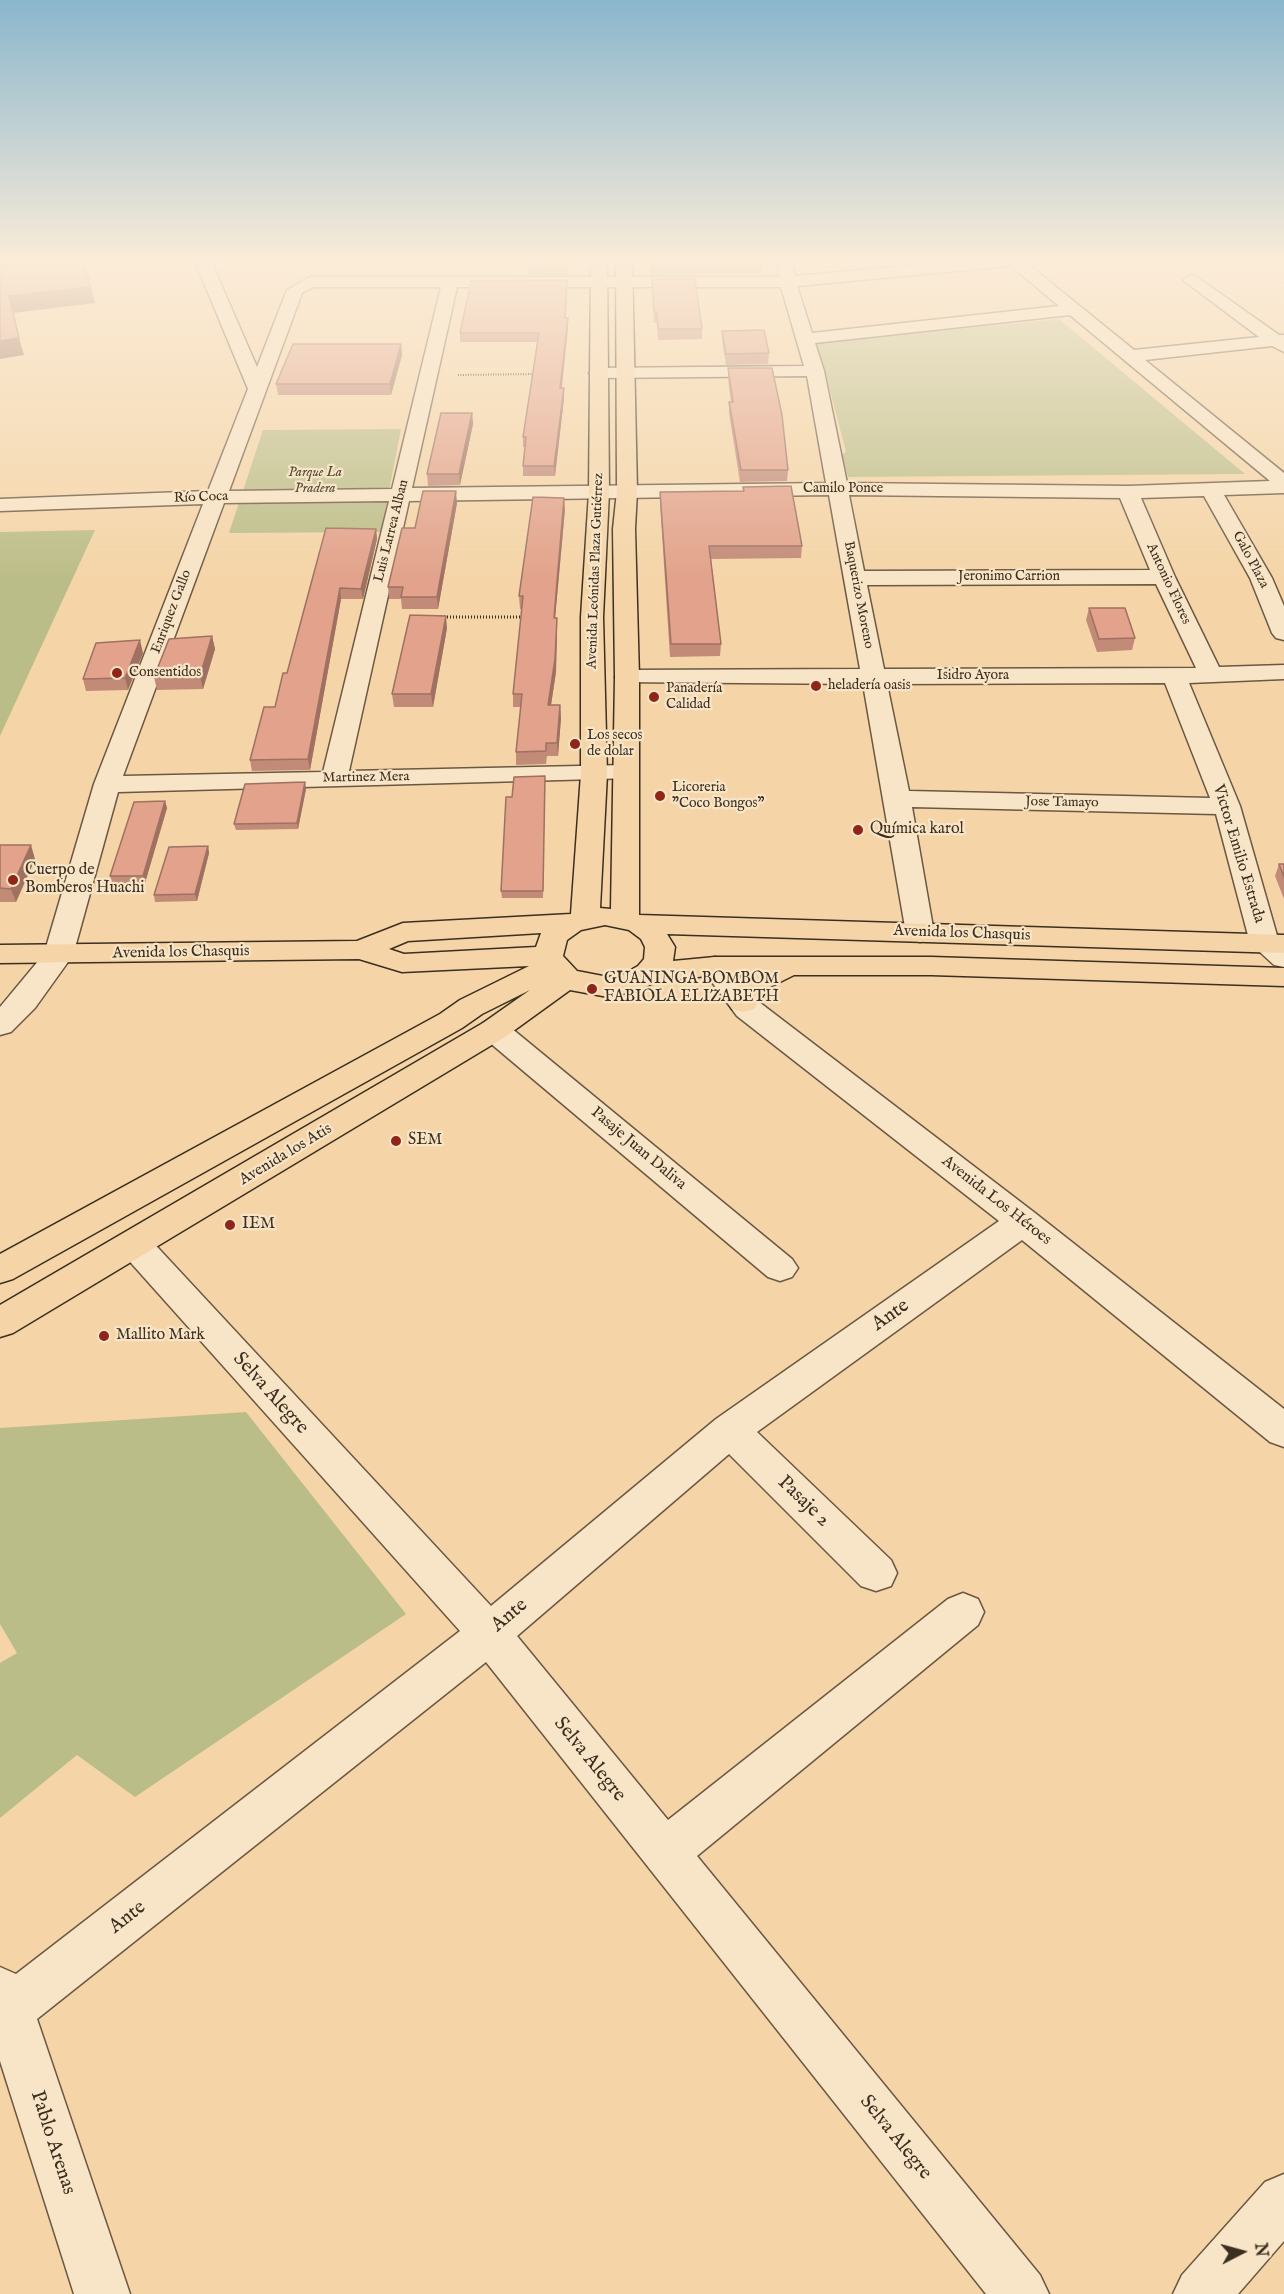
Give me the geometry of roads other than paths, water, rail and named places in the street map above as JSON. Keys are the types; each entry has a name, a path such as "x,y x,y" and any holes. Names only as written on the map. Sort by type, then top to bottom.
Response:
{"main road":[{"name":"Avenida Leónidas Plaza Gutiérrez","path":"579,921 594,774 592,617 599,492 598,366"},
{"name":"Avenida Leónidas Plaza Gutiérrez","path":"625,366 627,492 624,529 627,677 625,773 632,921"},
{"path":"605,916 632,921 653,934 660,947 658,961 648,973 630,982 608,987 586,985 556,967 554,936 579,921 605,916"},
{"name":"Avenida los Chasquis","path":"361,950 403,932 579,921"},
{"name":"Avenida los Chasquis","path":"632,921 1278,948"},
{"name":"Avenida los Chasquis","path":"0,954 361,950 402,963 452,962 556,967"},
{"path":"452,962 470,978 471,1007"},
{"name":"Avenida los Chasquis","path":"648,973 715,966 931,966 1284,977"},
{"path":"742,1002 757,981 790,966"},
{"path":"0,1270 451,1021 471,1007 556,967"},
{"name":"Avenida los Atis","path":"0,1323 494,1030 556,967"}],"street":[{"path":"247,366 257,389"},
{"name":"Enriquez Gallo","path":"0,1024 24,1002 58,955 107,784 266,366"},
{"name":"Luis Larrea Alban","path":"334,779 430,366"},
{"name":"Baquerizo Moreno","path":"813,366 874,676 920,933"},
{"path":"1141,366 1284,483"},
{"path":"598,373 815,371"},
{"name":"Camilo Ponce","path":"401,496 837,489 1128,492 1284,487"},
{"name":"Galo Plaza","path":"1211,490 1261,578 1284,633"},
{"name":"Antonio Flores","path":"1128,492 1164,576 1211,675"},
{"name":"Río Coca","path":"0,505 215,497 401,496"},
{"name":"Jeronimo Carrion","path":"854,578 1164,576"},
{"path":"1261,578 1284,576"},
{"name":"Isidro Ayora","path":"627,677 1174,676 1284,672"},
{"name":"Victor Emilio Estrada","path":"1174,676 1227,806 1278,948"},
{"name":"Martinez Mera","path":"107,784 625,773"},
{"name":"Jose Tamayo","path":"897,799 1227,806"},
{"name":"Avenida Los Héroes","path":"715,966 748,1009 1023,1222 1284,1431"},
{"name":"Pasaje Juan Daliva","path":"494,1030 780,1268"},
{"name":"Ante","path":"3,2007 489,1634 730,1430 1023,1222"},
{"name":"Selva Alegre","path":"135,1245 489,1634 1021,2294"},
{"name":"Pasaje 2","path":"730,1430 876,1573"},
{"path":"664,1853 963,1612"},
{"name":"Pablo Arenas","path":"3,2007 102,2294"},
{"path":"1201,2294 1284,2201"}],"place":[{"name":"Consentidos","path":"117,673"},
{"name":"heladería oasis","path":"816,686"},
{"name":"Panadería Calidad","path":"654,697"},
{"name":"Los secos de dolar","path":"575,744"},
{"name":"Licoreria \"Coco Bongos\"","path":"660,796"},
{"name":"Química karol","path":"858,830"},
{"name":"Cuerpo de Bomberos Huachi","path":"13,880"},
{"name":"GUANINGA BOMBOM FABIOLA ELIZABETH","path":"592,989"},
{"name":"SEM","path":"396,1141"},
{"name":"IEM","path":"230,1225"},
{"name":"Mallito Mark","path":"104,1336"}],"park label":[{"name":"Parque La Pradera","path":"315,481"}]}
